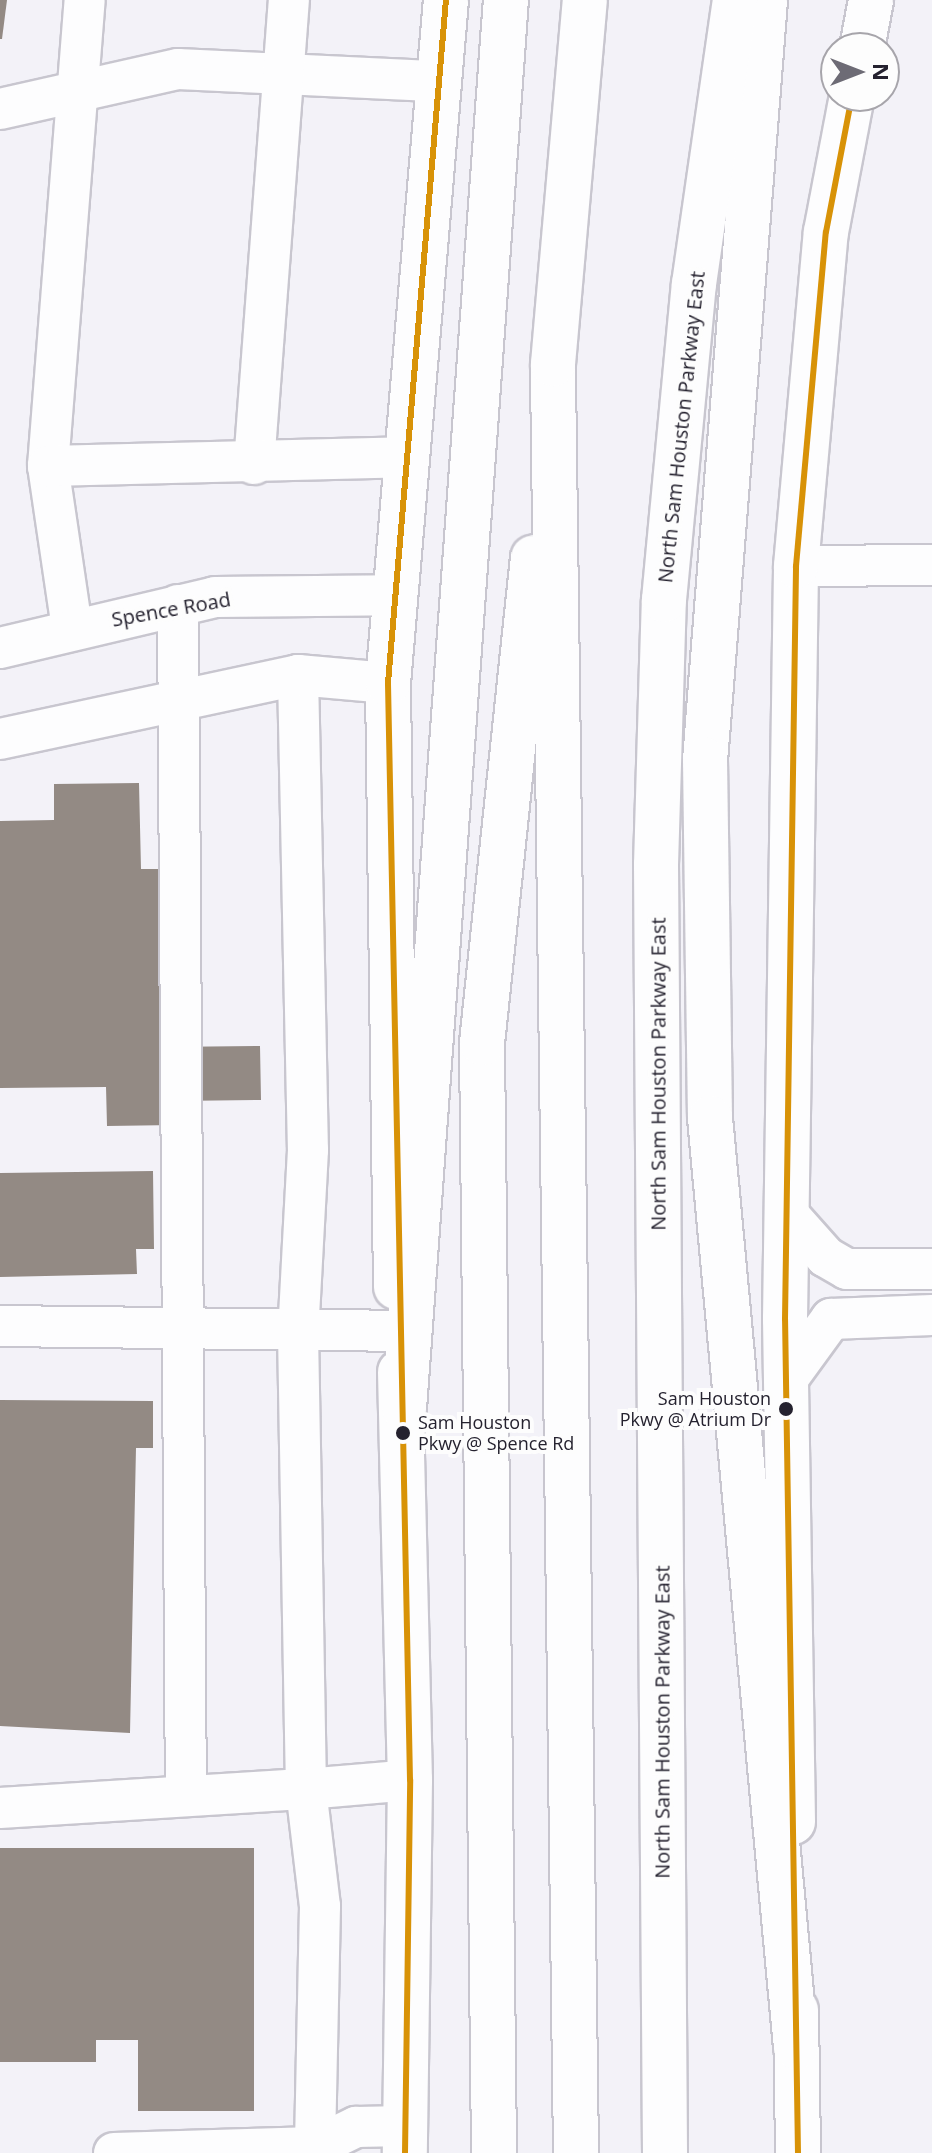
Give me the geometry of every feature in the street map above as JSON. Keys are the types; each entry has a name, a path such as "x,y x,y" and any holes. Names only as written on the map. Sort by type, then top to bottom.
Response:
{"main road":[{"path":"405,2140 410,1780 404,1408 396,1331 388,683 393,595 446,0"},
{"path":"404,1408 506,0"},
{"path":"494,2153 482,1043 553,364 585,0"},
{"name":"North Sam Houston Parkway East","path":"665,2153 656,865 664,600 694,284 735,0"},
{"path":"765,0 705,807 710,1118 796,2047"},
{"path":"865,32 871,0"},
{"path":"798,2153 786,1381 796,566 826,232 849,112"},
{"path":"553,364 576,2153"}],"street":[{"path":"72,628 48,466 85,0"},
{"path":"254,464 278,75 289,0"},
{"path":"0,109 76,87 178,69 437,81"},
{"path":"48,466 254,464 405,457"},
{"path":"796,566 932,565"},
{"name":"Spence Road","path":"0,648 72,628 215,597 393,595"},
{"path":"178,605 178,1332 186,1796"},
{"path":"0,739 298,675 388,683"},
{"path":"298,675 308,1150 298,1332 306,1789 320,1906 315,2147"},
{"path":"786,1212 826,1257 847,1269 932,1269"},
{"path":"786,1381 831,1319 932,1315"},
{"path":"0,1326 178,1332 396,1331"},
{"path":"0,1808 410,1780"},
{"path":"114,2153 315,2147 356,2127 405,2140"}],"building":[{"path":"0,0 7,0 2,39 0,39"},
{"path":"139,783 141,869 161,869 164,1047 260,1046 261,1100 175,1101 175,1125 107,1126 106,1087 0,1088 0,821 54,820 54,784"},
{"path":"153,1171 154,1249 136,1249 137,1274 0,1277 0,1173"},
{"path":"0,1400 153,1401 153,1448 136,1448 130,1733 0,1726"},
{"path":"0,1848 254,1848 254,2111 138,2111 138,2040 96,2040 96,2062 0,2062"}],"transit line":[{"path":"405,2153 410,1780 388,683 446,0"},
{"path":"798,2153 785,1319 796,566 826,232 849,112"}],"place":[{"name":"Sam Houston Pkwy @ Atrium Dr","path":"786,1409"},
{"name":"Sam Houston Pkwy @ Spence Rd","path":"403,1433"}]}
